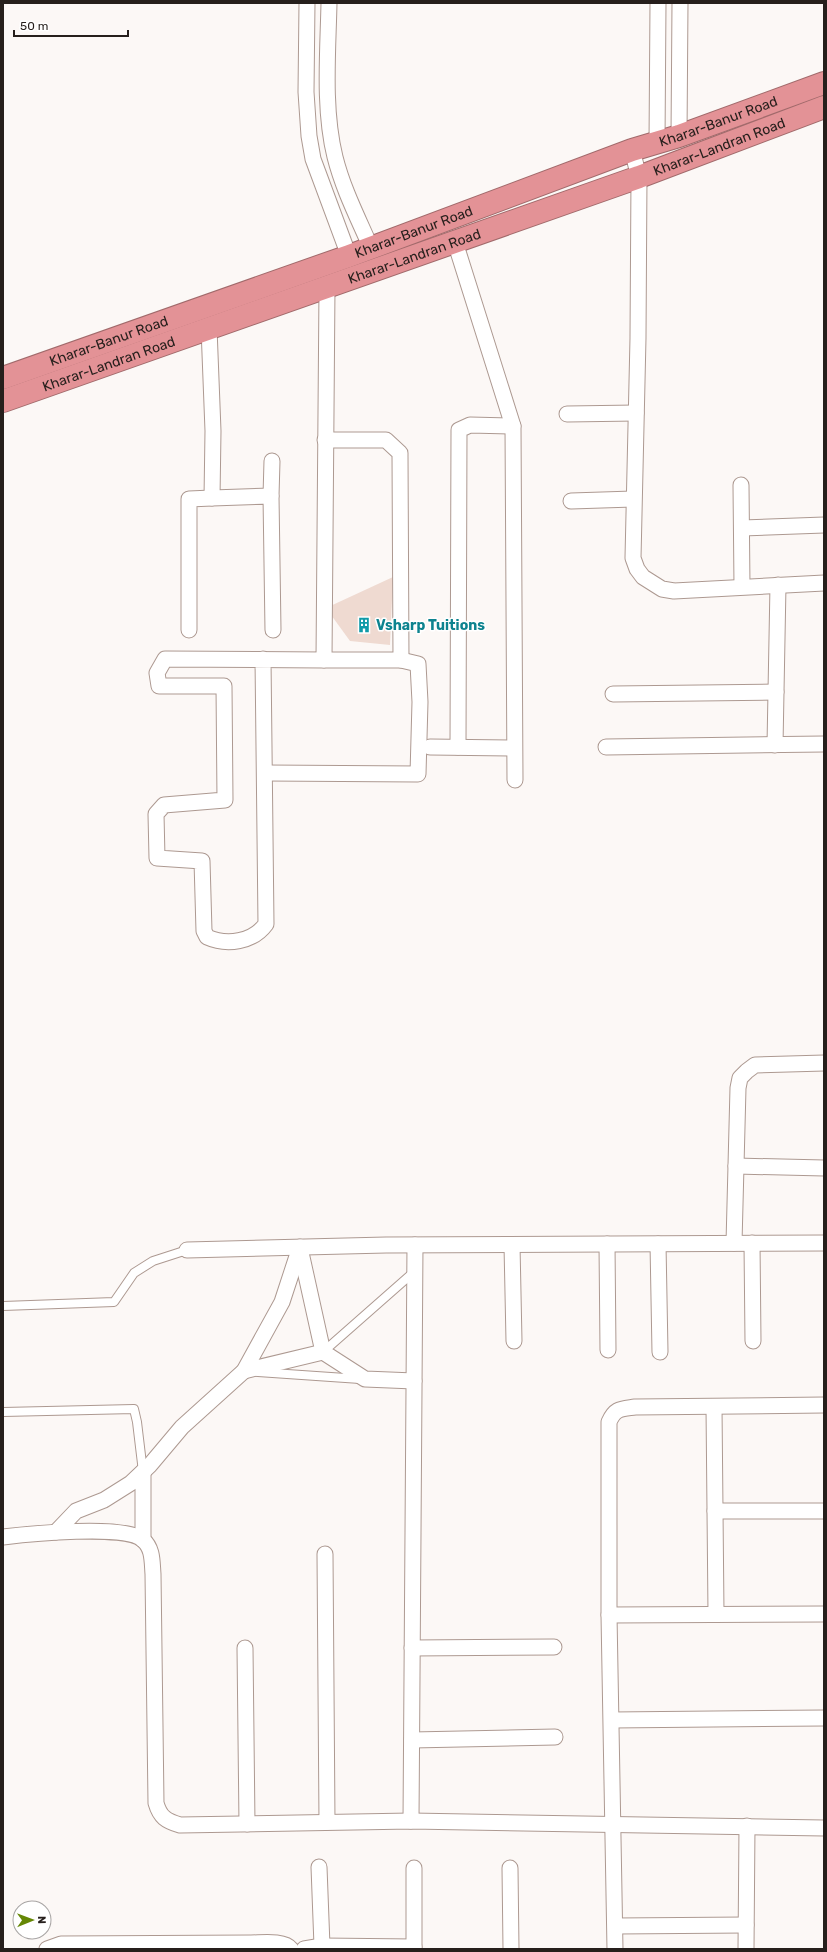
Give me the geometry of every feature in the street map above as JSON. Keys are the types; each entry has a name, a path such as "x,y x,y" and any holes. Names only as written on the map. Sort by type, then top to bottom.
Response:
{"highway":[{"name":"Kharar-Banur Road","path":"3,378 349,256 632,150 679,136 824,83"},
{"name":"Kharar-Landran Road","path":"3,400 327,288 639,177 824,107"}],"street":[{"path":"308,3 306,92 309,136 313,159 349,256"},
{"path":"328,3 330,128 334,150 343,181 371,248"},
{"path":"657,143 658,3"},
{"path":"679,136 680,3"},
{"path":"632,150 639,177 636,413 633,499 633,558 637,569 643,577 662,589 674,591 742,586 824,583"},
{"path":"455,242 514,426 515,780"},
{"path":"324,660 327,288"},
{"path":"209,328 213,430 212,498"},
{"path":"567,414 636,413"},
{"path":"458,747 459,430 470,425 514,426"},
{"path":"325,440 386,440 400,453 401,660"},
{"path":"272,461 271,496 273,630"},
{"path":"741,485 742,586"},
{"path":"189,630 189,499 271,496"},
{"path":"572,501 633,499"},
{"path":"742,528 824,525"},
{"path":"775,745 778,585"},
{"path":"263,659 266,773 266,924 255,936 246,940 214,940 207,937 204,931 202,861 157,858 156,814 164,805 226,800 224,686 159,686 157,673 165,659 263,659 401,660 418,664 420,702 418,774 266,773"},
{"path":"613,694 776,692"},
{"path":"606,747 824,744"},
{"path":"430,747 514,748"},
{"path":"734,1243 736,1113 740,1078 755,1065 824,1063"},
{"path":"736,1166 824,1168"},
{"path":"752,1243 753,1341"},
{"path":"187,1250 415,1245 824,1243"},
{"path":"608,1244 608,1350"},
{"path":"658,1244 660,1352"},
{"path":"411,1821 415,1245"},
{"path":"512,1245 514,1341"},
{"path":"300,1247 323,1352 365,1379 414,1381"},
{"path":"56,1532 76,1511 104,1500 131,1483 143,1472 182,1427 244,1371 282,1302 300,1247"},
{"path":"244,1371 323,1352"},
{"path":"615,1949 616,1926 609,1615 609,1422 613,1413 620,1409 635,1407 824,1405"},
{"path":"714,1407 716,1613"},
{"path":"143,1472 143,1540"},
{"path":"715,1511 824,1511"},
{"path":"3,1537 74,1531 116,1533 132,1535 143,1540 148,1545 151,1555 153,1574 156,1803 158,1812 166,1820 180,1825 411,1821 613,1826 747,1826 824,1828"},
{"path":"325,1554 327,1822"},
{"path":"609,1615 716,1613 824,1614"},
{"path":"412,1648 554,1647"},
{"path":"245,1648 247,1824"},
{"path":"612,1720 824,1718"},
{"path":"412,1740 555,1737"},
{"path":"746,1949 747,1826"},
{"path":"319,1866 322,1946"},
{"path":"304,1949 322,1946 414,1948 414,1868"},
{"path":"510,1868 511,1949"},
{"path":"616,1926 746,1925"},
{"path":"47,1949 61,1944 251,1943 280,1944 289,1946 292,1949"}],"lane":[{"path":"3,1306 114,1302 134,1273 152,1261 187,1250"},
{"path":"323,1352 415,1271"},
{"path":"244,1371 365,1379"},
{"path":"3,1412 134,1409 143,1472"}],"building":[{"name":"Vsharp Tuitions","path":"393,577 390,645 350,641 326,608"}],"place":[{"name":"Vsharp Tuitions","path":"364,625"}]}
